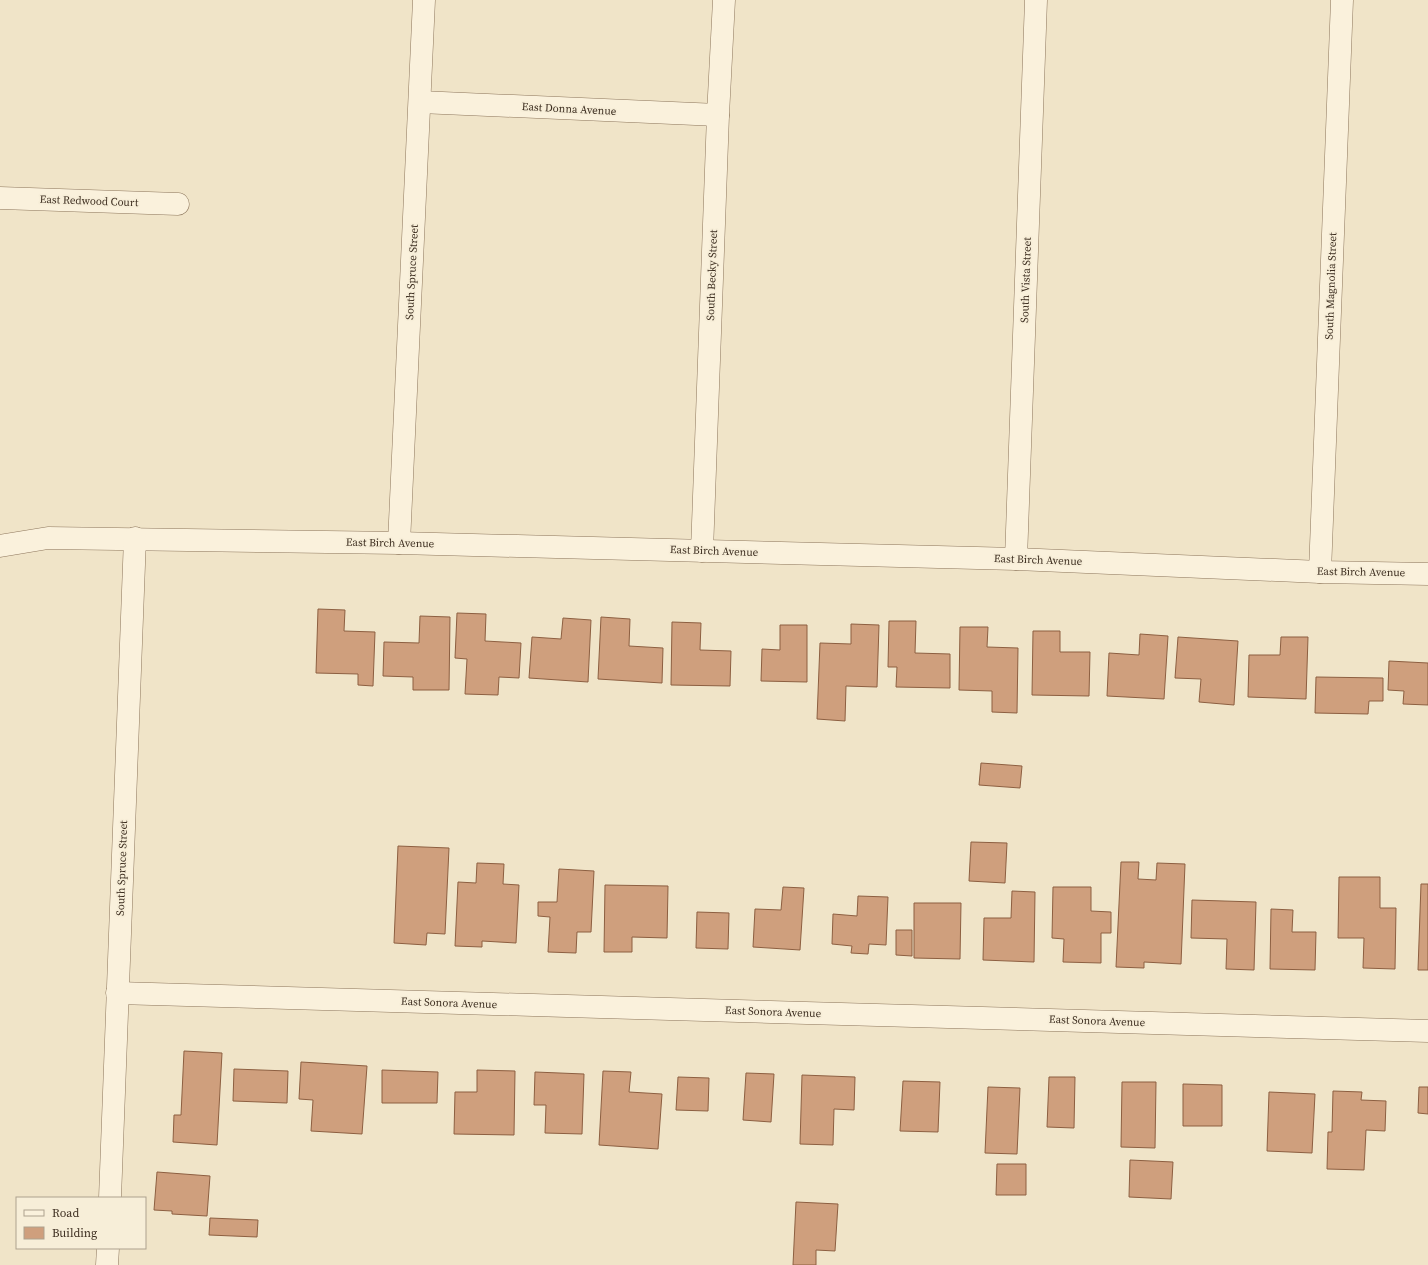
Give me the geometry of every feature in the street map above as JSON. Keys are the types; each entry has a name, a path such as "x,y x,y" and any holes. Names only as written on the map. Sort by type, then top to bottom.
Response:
{"street":[{"name":"South Spruce Street","path":"399,543 424,0"},
{"name":"South Becky Street","path":"702,551 718,116 724,0"},
{"name":"South Vista Street","path":"1016,559 1036,0"},
{"name":"South Magnolia Street","path":"1320,572 1342,0"},
{"name":"East Donna Avenue","path":"420,102 718,116"},
{"name":"East Redwood Court","path":"0,198 178,204"},
{"name":"East Birch Avenue","path":"0,546 48,538 136,538 399,543 1016,559 1320,572 1428,574"},
{"name":"South Spruce Street","path":"110,1197 136,538"},
{"name":"East Sonora Avenue","path":"118,993 1428,1031"},
{"path":"107,1265 108,1249"}],"building":[{"path":"318,609 345,610 344,631 375,632 373,686 358,685 358,674 316,673"},
{"path":"457,613 486,614 485,641 521,643 519,678 499,677 498,695 465,694 467,659 455,658"},
{"path":"420,616 450,617 449,690 413,690 413,677 383,676 384,642 419,643"},
{"path":"601,617 630,619 629,646 663,648 662,683 598,679"},
{"path":"563,618 591,620 588,682 529,678 532,637 561,639"},
{"path":"889,621 916,621 915,653 950,654 950,688 896,687 897,667 888,667"},
{"path":"672,622 701,623 700,650 731,651 730,686 671,685"},
{"path":"851,624 879,625 877,687 846,686 845,721 817,719 820,643 851,644"},
{"path":"780,625 807,625 807,682 761,681 762,649 780,650"},
{"path":"960,627 988,627 987,647 1018,648 1017,713 992,712 992,691 959,690"},
{"path":"1033,631 1060,631 1060,652 1090,652 1089,696 1032,695"},
{"path":"1140,634 1168,636 1164,699 1107,696 1109,653 1139,655"},
{"path":"1178,637 1238,641 1234,705 1199,702 1201,679 1175,678"},
{"path":"1281,637 1308,637 1306,699 1248,697 1249,655 1280,655"},
{"path":"1389,661 1428,663 1428,705 1403,704 1404,691 1388,690"},
{"path":"1316,677 1383,678 1383,701 1369,701 1368,714 1315,713"},
{"path":"981,763 1022,766 1020,788 979,785"},
{"path":"971,842 1007,843 1005,883 969,881"},
{"path":"398,846 449,848 445,934 427,933 426,945 394,943"},
{"path":"1121,862 1139,862 1138,879 1156,880 1157,863 1185,864 1181,964 1144,962 1144,968 1116,967"},
{"path":"477,863 504,864 503,884 519,885 516,943 482,941 482,947 455,946 458,882 476,883"},
{"path":"559,869 594,871 591,932 577,932 576,953 548,952 550,917 538,916 538,902 557,902"},
{"path":"1339,877 1380,877 1380,908 1396,908 1395,969 1363,968 1364,938 1338,938"},
{"path":"1421,884 1428,884 1428,970 1418,970"},
{"path":"605,885 668,886 667,938 632,937 632,952 604,952"},
{"path":"783,887 804,888 800,950 753,947 755,909 781,910"},
{"path":"1053,887 1091,887 1091,911 1111,912 1111,933 1101,933 1101,963 1063,962 1064,939 1052,938"},
{"path":"1012,891 1035,892 1034,962 983,960 984,918 1011,918"},
{"path":"858,896 888,897 886,945 869,944 868,954 851,953 852,946 832,944 833,914 857,916"},
{"path":"1192,900 1256,902 1254,970 1226,969 1227,939 1191,938"},
{"path":"914,903 961,903 960,959 914,958"},
{"path":"1271,909 1293,910 1292,932 1316,932 1315,970 1270,969"},
{"path":"697,912 729,913 728,949 696,948"},
{"path":"896,930 912,930 912,956 896,955"},
{"path":"184,1051 222,1053 217,1145 173,1142 174,1115 181,1115"},
{"path":"301,1062 367,1066 362,1134 311,1131 313,1100 299,1099"},
{"path":"234,1069 288,1071 287,1103 233,1101"},
{"path":"382,1070 438,1072 437,1103 382,1103"},
{"path":"477,1070 515,1071 514,1135 454,1134 455,1092 477,1092"},
{"path":"603,1071 631,1072 629,1092 662,1094 658,1149 599,1145"},
{"path":"535,1072 584,1074 582,1134 545,1133 546,1105 534,1105"},
{"path":"746,1073 774,1074 771,1122 743,1120"},
{"path":"802,1075 855,1077 854,1110 834,1109 833,1145 800,1144"},
{"path":"678,1077 709,1078 708,1111 676,1110"},
{"path":"1049,1077 1075,1077 1074,1128 1047,1127"},
{"path":"903,1081 940,1082 938,1132 900,1131"},
{"path":"1122,1082 1156,1082 1155,1148 1121,1147"},
{"path":"1183,1084 1222,1085 1222,1126 1183,1126"},
{"path":"988,1087 1020,1088 1017,1154 985,1153"},
{"path":"1419,1087 1428,1087 1428,1114 1418,1113"},
{"path":"1333,1091 1362,1092 1361,1100 1386,1101 1385,1131 1366,1130 1364,1170 1327,1169 1328,1132 1332,1132"},
{"path":"1269,1092 1315,1094 1312,1153 1267,1151"},
{"path":"1130,1160 1173,1162 1171,1199 1129,1197"},
{"path":"997,1164 1026,1164 1026,1195 996,1195"},
{"path":"157,1172 210,1176 207,1216 172,1214 172,1211 154,1210"},
{"path":"796,1202 838,1204 835,1251 816,1250 816,1265 793,1265"},
{"path":"210,1218 258,1220 257,1237 209,1235"}]}
